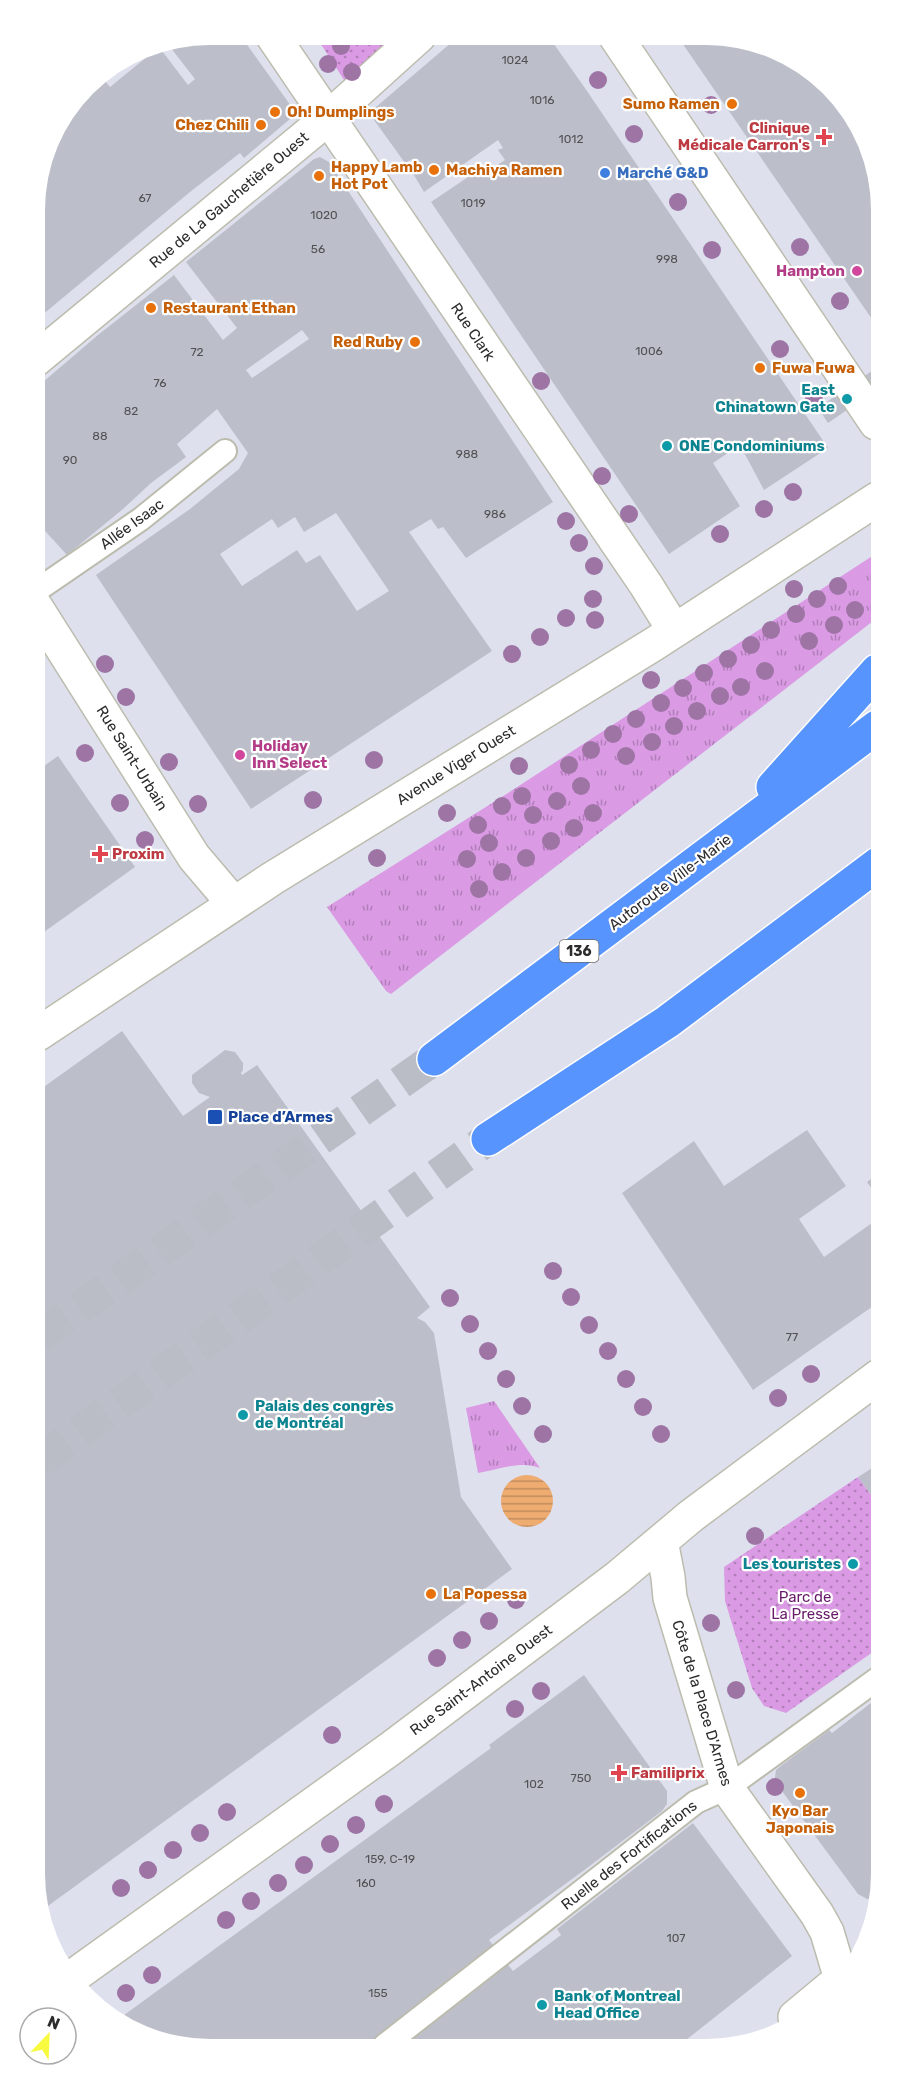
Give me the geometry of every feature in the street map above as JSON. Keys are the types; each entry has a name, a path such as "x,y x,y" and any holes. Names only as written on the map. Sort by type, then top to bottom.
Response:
{"highway":[{"path":"723,842 871,678"},
{"name":"Autoroute Ville-Marie","path":"434,1059 871,731"},
{"path":"488,1139 668,1022 871,869"}],"main road":[{"name":"Rue Clark","path":"279,45 646,585 674,630"},
{"name":"Rue de La Gauchetière Ouest","path":"45,352 327,118 409,45"},
{"path":"621,45 871,416"},
{"name":"Avenue Viger Ouest","path":"45,1029 234,904 674,630 871,502"},
{"name":"Rue Saint-Urbain","path":"45,621 194,857 234,904"},
{"name":"Rue Saint-Antoine Ouest","path":"78,1973 390,1749 617,1578 750,1471 871,1382"},
{"name":"Côte de la Place D'Armes","path":"662,1541 669,1598 727,1788 817,1914 827,1932 840,1969"}],"lane":[{"name":"Allée Isaac","path":"45,585 141,519 225,451"},
{"name":"Ruelle des Fortifications","path":"393,2039 696,1802 727,1788 871,1684"}],"green space":[{"path":"321,45 394,45 346,83"},
{"path":"871,557 871,623 391,994 386,991 327,907 511,791"},
{"path":"494,1401 540,1468 517,1465 478,1473 466,1408"},
{"name":"Parc de La Presse","path":"858,1477 871,1495 871,1653 786,1713 764,1706 752,1688 725,1601 724,1567"}],"shaded area":[{"path":"522,1475 532,1475 541,1479 549,1487 553,1501 549,1515 541,1523 532,1527 522,1527 513,1523 505,1515 501,1506 501,1496 505,1487 513,1479"}],"building":[{"path":"247,45 291,106 292,114 290,119 244,158 240,153 45,313 45,199 48,178 58,147 73,118 93,93 106,82 110,87 143,60 157,54 163,52 188,85 195,79 172,50 189,46"},
{"path":"448,45 555,45 828,448 764,490 740,445 713,463 740,506 669,554 431,202 486,165 490,170 505,160 498,150 503,148 498,140 424,192 408,165 414,161 413,159 405,163 369,113"},
{"path":"684,45 727,46 779,62 815,86 843,118 862,157 870,189 871,318"},
{"path":"320,157 329,162 553,502 466,558 443,527 438,529 431,519 409,532 492,651 251,809 96,575 190,509 239,469 248,453 217,409 177,444 186,457 151,483 67,555 45,531 45,380 174,275 223,340 237,328 186,262 314,159","holes":["302,330 309,339 252,378 246,370","336,513 389,591 357,611 320,555 306,563 297,550 242,586 220,554 272,519 278,528 295,517 304,532"]},
{"name":"East Chinatown Gate","path":"871,371 871,393 828,423 818,408"},
{"path":"58,756 135,867 45,931 45,765"},
{"name":"Palais des congrès de Montréal","path":"122,1031 183,1116 210,1097 199,1093 192,1083 192,1075 225,1050 235,1052 243,1063 242,1075 257,1065 430,1307 417,1318 425,1322 434,1333 461,1497 512,1569 48,1906 45,1874 45,1086"},
{"path":"807,1130 846,1186 799,1219 824,1257 871,1224 871,1308 753,1390 622,1193 694,1141 724,1186"},
{"path":"871,1469 871,1495 858,1477"},
{"path":"584,1675 667,1791 667,1804 662,1811 489,1940 513,1971 561,1935 557,1929 693,1823 792,1956 687,2039 210,2039 178,2036 157,2030 124,2015 491,1748 489,1745"},
{"path":"871,1703 869,1899 858,1894 776,1783 776,1770 829,1730 832,1733"}],"tunnel":[{"path":"45,1332 434,1059"},
{"path":"45,1457 488,1139"}],"place":[{"name":"Sumo Ramen","path":"732,104"},
{"name":"Oh! Dumplings","path":"275,112"},
{"name":"Chez Chili","path":"261,125"},
{"name":"Clinique Médicale Carron's","path":"824,137"},
{"name":"Machiya Ramen","path":"434,170"},
{"name":"Marché G&D","path":"605,173"},
{"name":"Happy Lamb Hot Pot","path":"319,176"},
{"name":"Hampton","path":"857,271"},
{"name":"Restaurant Ethan","path":"151,308"},
{"name":"Red Ruby","path":"415,342"},
{"name":"Fuwa Fuwa","path":"760,368"},
{"name":"East Chinatown Gate","path":"847,399"},
{"name":"ONE Condominiums","path":"667,446"},
{"name":"Holiday Inn Select","path":"240,755"},
{"name":"Proxim","path":"100,854"},
{"name":"Place d’Armes","path":"215,1117"},
{"name":"Palais des congrès de Montréal","path":"243,1415"},
{"name":"Les touristes","path":"853,1564"},
{"name":"La Popessa","path":"431,1594"},
{"name":"Familiprix","path":"619,1773"},
{"name":"Kyo Bar Japonais","path":"800,1793"},
{"name":"Bank of Montreal Head Office","path":"542,2005"}]}
